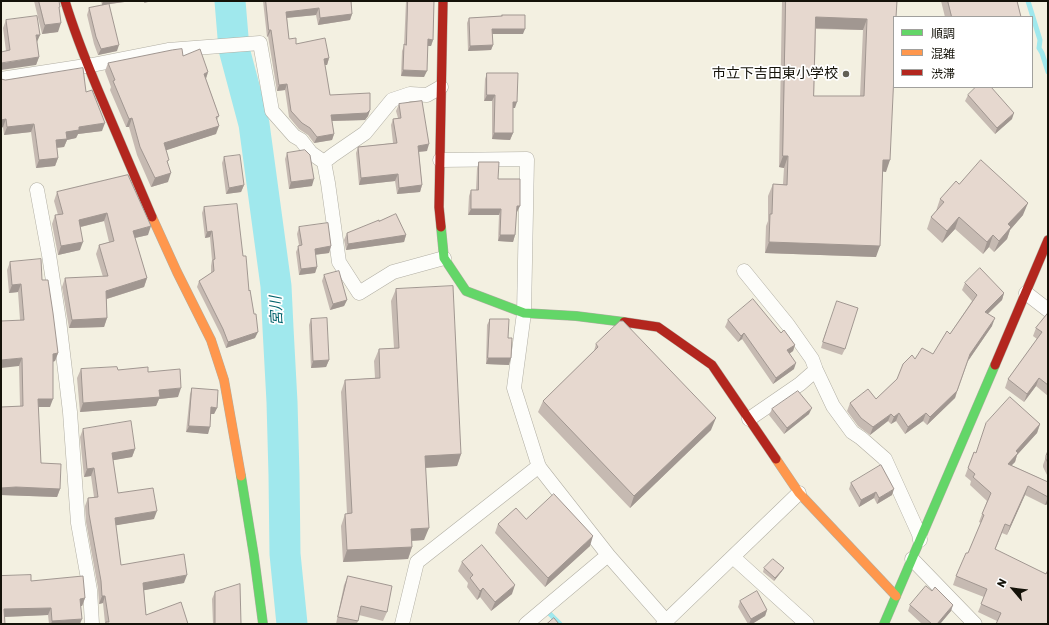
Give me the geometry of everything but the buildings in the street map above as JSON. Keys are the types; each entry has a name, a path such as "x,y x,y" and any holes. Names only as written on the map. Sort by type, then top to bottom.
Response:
{"street":[{"path":"65,1 70,21 123,151 177,272 211,340 224,380 254,556 263,624"},
{"path":"443,1 439,207 444,258 466,291 524,312 576,316 658,327 712,365 799,494 896,596"},
{"path":"1,79 168,50 260,43 272,111 294,136 301,140 311,153 324,162 339,262 359,293 393,272 444,258"},
{"path":"324,162 365,133 392,100 410,94 427,95 441,87"},
{"path":"440,160 527,159 524,312 514,388 539,466 608,555 664,622 799,494"},
{"path":"36,190 49,255 60,328 70,412 78,523 90,590 92,624"},
{"path":"884,624 1048,240"},
{"path":"744,271 812,359 833,406 852,432 886,459 919,534 920,540"},
{"path":"1026,293 1048,310"},
{"path":"749,419 800,384 816,370"},
{"path":"402,624 417,562 539,466"},
{"path":"526,624 608,555"},
{"path":"733,557 807,624"},
{"path":"912,559 975,624"}],"waterway":[{"name":"宮川","path":"230,1 234,49 254,124 276,286 282,402 285,554 292,624"},
{"path":"1028,1 1033,16"},
{"path":"1033,17 1040,40 1039,48 1048,72"},
{"path":"550,614 560,624"}],"traffic: fast":[{"path":"441,227 444,258 466,291 524,313 576,316 624,322"},
{"path":"884,624 995,365"},
{"path":"241,476 263,624"}],"traffic: slow":[{"path":"152,217 177,272 211,340 224,380 241,476"},
{"path":"776,459 799,493 896,596"}],"traffic: jam":[{"path":"65,1 89,68 152,217"},
{"path":"441,227 439,207 443,1"},
{"path":"995,365 1048,240"},
{"path":"624,322 658,327 712,365 776,459"}],"place":[{"name":"市立下吉田東小学校","path":"846,74"}]}
